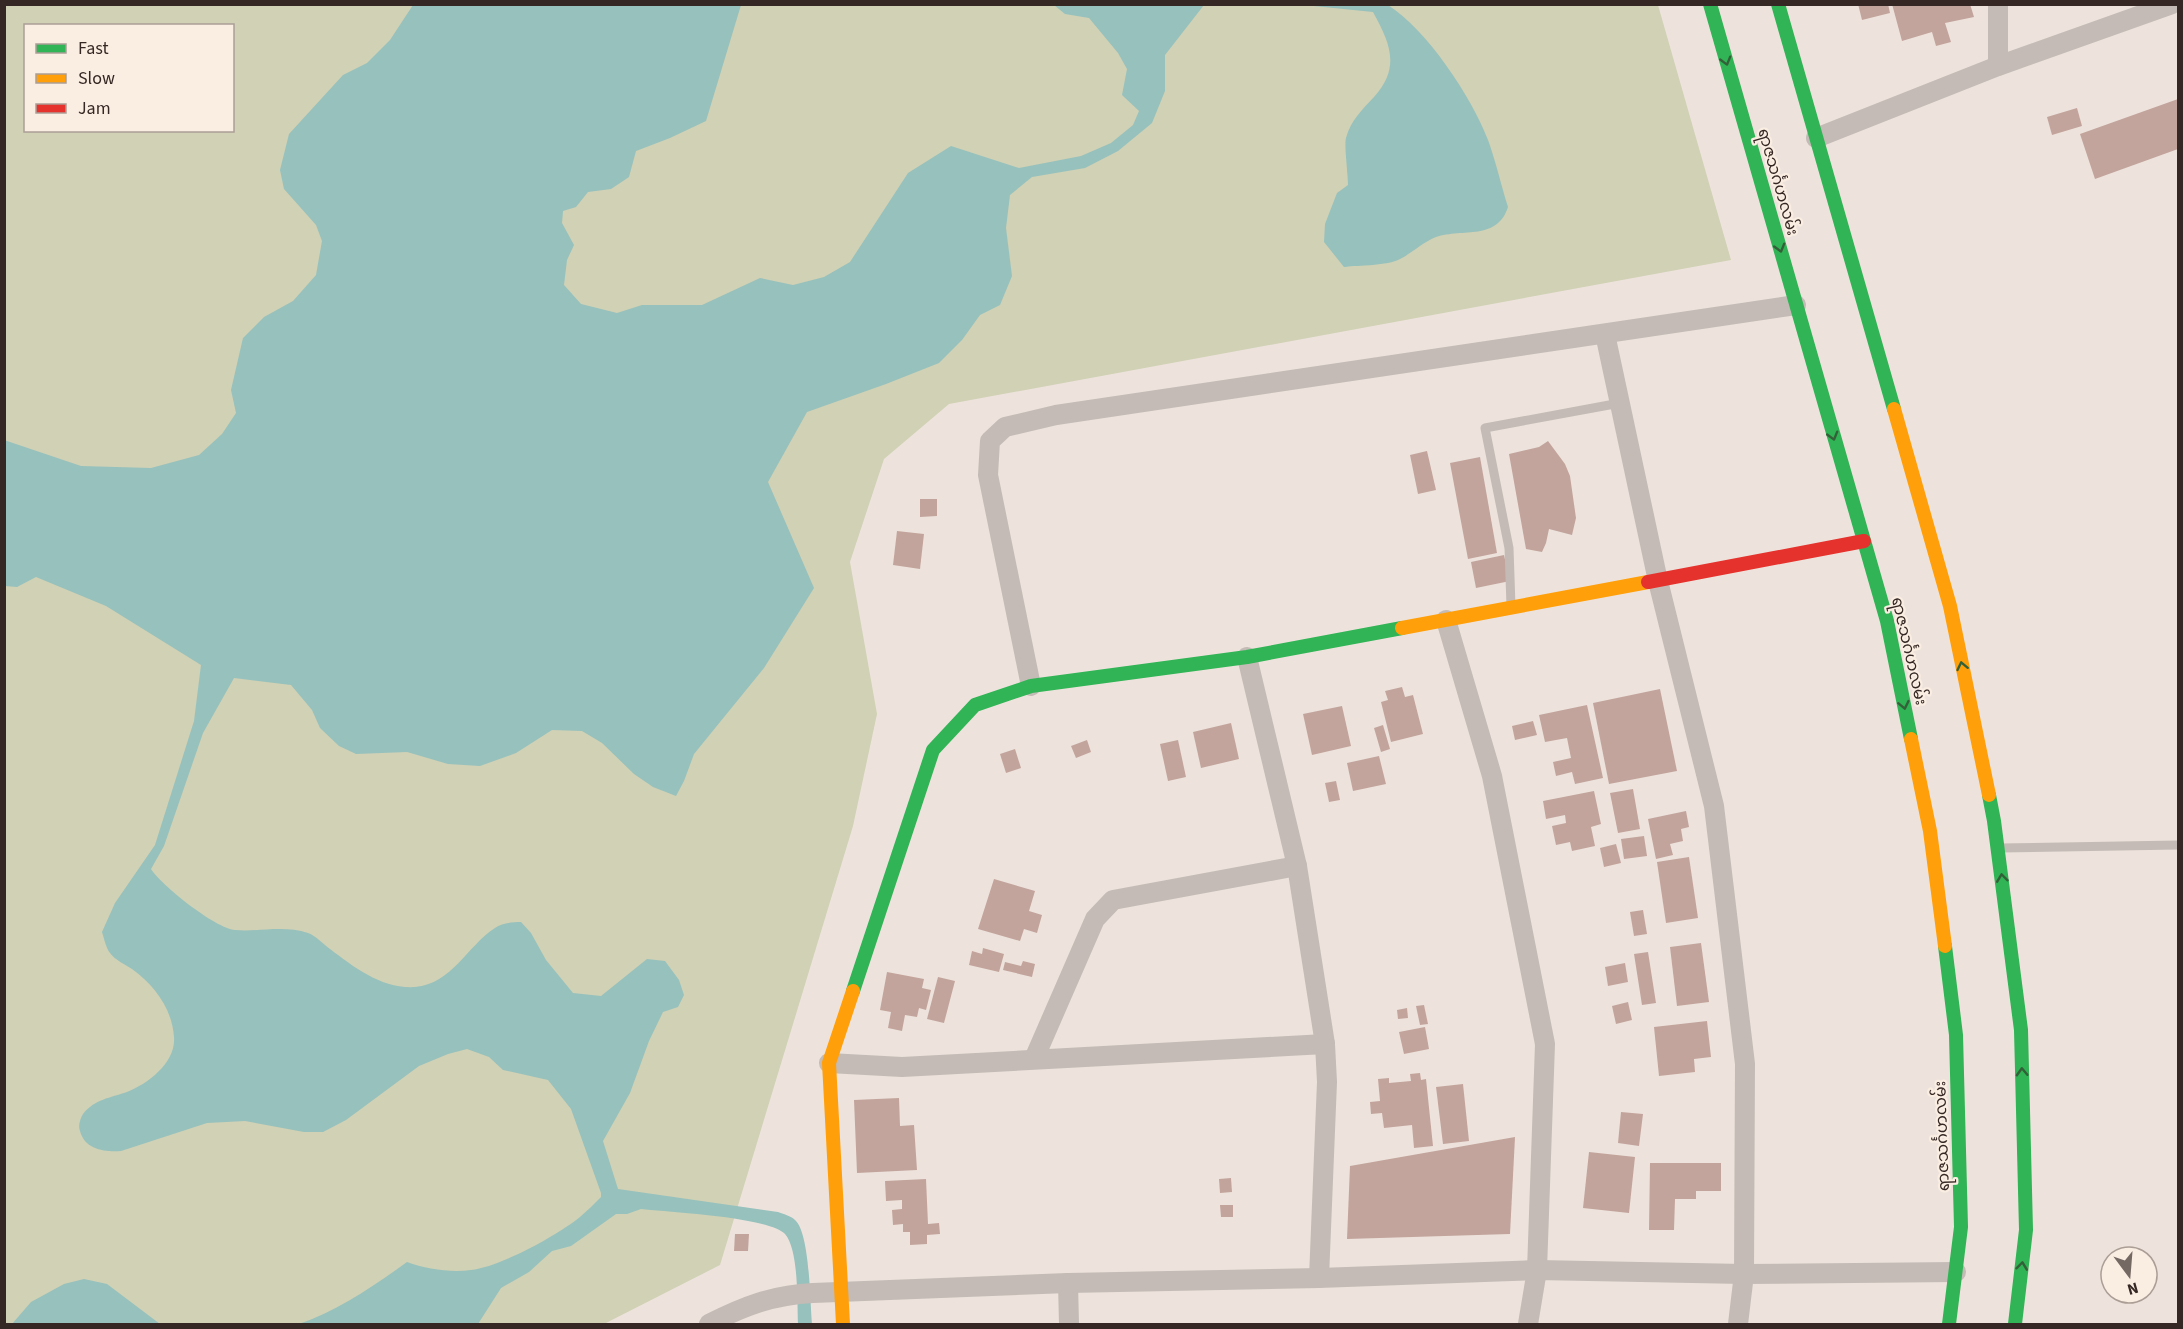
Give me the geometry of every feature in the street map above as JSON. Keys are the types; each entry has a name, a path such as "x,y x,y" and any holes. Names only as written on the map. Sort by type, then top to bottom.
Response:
{"main road":[{"name":"ရာဇသင်္ဂဟလမ်း","path":"1710,4 1887,621 1930,831 1954,1023 1961,1227 1949,1324"},
{"path":"1778,4 1950,606 1994,821 2021,1029 2026,1230 2015,1324"},
{"path":"843,1324 829,1063 933,750 975,705 1031,686 1247,657 1864,541"}],"street":[{"path":"1998,4 1998,66"},
{"path":"1816,138 1998,66 2172,4"},
{"path":"1031,686 988,475 990,441 1005,427 1056,415 1796,305"},
{"path":"1605,334 1659,581 1714,806 1745,1064 1744,1274 1738,1324"},
{"path":"1446,620 1492,776 1545,1044 1537,1270 1528,1324"},
{"path":"1247,657 1297,866 1325,1044 1327,1082 1319,1278"},
{"path":"1034,1059 1095,919 1113,900 1297,866"},
{"path":"829,1063 902,1067 1325,1044"},
{"path":"709,1324 744,1307 791,1294 813,1293 1068,1283 1319,1278 1537,1270 1744,1274 1956,1272"},
{"path":"1068,1283 1069,1324"}],"lane":[{"path":"1511,608 1509,548 1485,428 1620,403"},
{"path":"1998,848 2178,844"}],"green space":[{"path":"5,5 1658,5 1731,260 949,404 884,459 850,562 877,714 853,826 720,1265 604,1324 5,1324"}],"water":[{"path":"413,5 741,5 706,121 636,151 629,177 611,189 588,192 576,207 563,211 562,223 574,245 567,260 564,285 581,304 617,313 642,305 702,305 760,278 793,285 824,277 850,262 908,173 951,146 1019,168 1081,156 1111,143 1133,125 1139,111 1122,95 1127,69 1118,53 1089,18 1065,14 1054,5 1204,5 1165,55 1165,91 1152,123 1118,151 1085,168 1032,177 1010,195 1006,228 1012,276 1000,305 980,315 962,340 939,363 807,412 768,482 814,588 764,668 694,754 676,796 653,787 634,774 602,743 582,731 552,730 516,753 480,766 448,764 407,752 356,754 339,746 320,728 312,710 291,685 234,678 203,733 164,846 151,869 190,905 226,928 235,930 290,929 308,933 349,963 391,985 415,987 439,979 495,928 514,922 521,922 531,933 546,960 573,993 601,996 647,959 665,961 679,980 684,995 678,1007 663,1012 649,1041 630,1093 603,1141 618,1189 778,1212 795,1220 804,1239 812,1324 798,1324 795,1264 790,1242 785,1234 760,1223 740,1219 641,1209 627,1214 616,1214 571,1246 552,1251 529,1272 501,1288 478,1324 299,1324 341,1305 407,1262 439,1270 463,1271 483,1268 512,1257 570,1224 601,1197 571,1109 548,1080 503,1070 489,1057 467,1049 419,1066 346,1120 323,1132 304,1132 245,1121 207,1123 115,1151 91,1146 80,1131 80,1120 88,1109 103,1100 127,1092 144,1083 160,1070 171,1055 173,1026 166,1007 148,982 112,956 102,932 115,903 155,845 194,721 201,665 106,606 36,577 17,587 5,586 4,440 81,466 151,468 199,455 222,434 236,413 231,390 243,338 264,317 293,301 316,275 322,241 316,225 284,189 280,170 289,134 343,75 367,63 390,40"},
{"path":"1304,5 1388,5 1418,30 1459,85 1488,140 1508,207 1503,218 1496,225 1478,231 1436,237 1394,261 1344,267 1324,242 1325,224 1337,193 1348,185 1345,147 1348,132 1357,116 1374,97 1388,75 1390,55 1384,34 1373,12"},
{"path":"84,1279 107,1284 160,1324 12,1324 31,1302 64,1284"}],"building":[{"path":"1858,4 1888,4 1890,13 1862,20"},
{"path":"1892,4 1970,4 1974,17 1945,23 1951,42 1936,46 1932,32 1902,41"},
{"path":"2178,99 2178,149 2095,179 2080,134"},
{"path":"2077,108 2082,126 2052,135 2047,117"},
{"path":"1548,441 1565,464 1570,476 1576,518 1572,535 1549,529 1542,552 1526,549 1509,454 1539,447"},
{"path":"1427,451 1436,490 1418,494 1410,455"},
{"path":"1480,457 1497,553 1468,559 1450,463"},
{"path":"920,499 937,499 937,516 920,517"},
{"path":"897,531 924,534 920,569 893,565"},
{"path":"1504,555 1510,581 1476,588 1471,562"},
{"path":"1402,687 1405,697 1413,695 1423,734 1391,742 1381,702 1388,700 1385,691"},
{"path":"1660,689 1677,771 1609,784 1593,703"},
{"path":"1587,705 1603,778 1575,784 1572,772 1556,776 1553,762 1571,758 1567,738 1545,742 1539,715"},
{"path":"1342,706 1351,746 1312,755 1303,714"},
{"path":"1533,721 1537,735 1515,740 1512,726"},
{"path":"1231,723 1239,759 1201,768 1193,732"},
{"path":"1383,725 1390,749 1381,752 1374,728"},
{"path":"1087,740 1091,752 1076,758 1071,746"},
{"path":"1178,740 1186,777 1168,781 1160,744"},
{"path":"1015,749 1021,768 1006,773 1000,754"},
{"path":"1379,756 1386,784 1353,791 1347,763"},
{"path":"1336,781 1340,800 1329,802 1325,783"},
{"path":"1633,789 1640,829 1618,833 1610,793"},
{"path":"1594,791 1601,824 1591,827 1595,846 1572,851 1570,842 1556,845 1552,826 1566,823 1565,815 1546,819 1543,801"},
{"path":"1686,811 1689,827 1681,829 1683,841 1670,844 1673,855 1656,859 1648,819"},
{"path":"1644,836 1647,856 1624,859 1621,839"},
{"path":"1616,844 1621,863 1604,867 1600,848"},
{"path":"1689,857 1698,918 1666,923 1657,862"},
{"path":"994,879 1035,891 1029,911 1042,915 1037,933 1024,929 1020,941 978,929"},
{"path":"1643,910 1647,934 1634,936 1630,912"},
{"path":"1701,943 1709,1002 1677,1006 1670,947"},
{"path":"983,948 1004,954 999,972 969,965 972,951 982,954"},
{"path":"1648,952 1656,1003 1642,1005 1634,954"},
{"path":"1023,961 1035,964 1032,977 1003,970 1005,962 1021,966"},
{"path":"1625,963 1628,982 1608,986 1605,967"},
{"path":"887,972 924,979 922,988 931,990 926,1010 919,1008 917,1017 905,1015 902,1031 888,1028 891,1012 880,1010"},
{"path":"938,977 955,981 944,1023 927,1019"},
{"path":"1628,1002 1632,1020 1616,1024 1612,1006"},
{"path":"1424,1005 1428,1024 1420,1025 1416,1006"},
{"path":"1407,1008 1408,1018 1398,1019 1397,1010"},
{"path":"1707,1021 1711,1057 1694,1059 1695,1072 1659,1076 1654,1027"},
{"path":"1425,1027 1429,1049 1404,1054 1399,1032"},
{"path":"1420,1073 1421,1080 1426,1079 1433,1146 1414,1148 1412,1125 1384,1128 1382,1113 1371,1114 1370,1102 1380,1101 1378,1079 1389,1078 1389,1083 1411,1081 1410,1074"},
{"path":"1463,1084 1469,1141 1443,1144 1436,1087"},
{"path":"899,1098 900,1126 914,1125 917,1170 857,1173 854,1100"},
{"path":"1621,1112 1643,1114 1639,1146 1618,1143"},
{"path":"1515,1137 1510,1234 1347,1239 1350,1166"},
{"path":"1589,1152 1635,1157 1629,1213 1583,1208"},
{"path":"1650,1163 1721,1163 1721,1191 1696,1191 1696,1199 1675,1199 1674,1230 1649,1230"},
{"path":"1231,1178 1232,1192 1220,1193 1219,1179"},
{"path":"926,1179 928,1224 939,1223 940,1234 927,1235 927,1244 910,1245 910,1232 903,1232 903,1224 893,1225 892,1210 902,1209 902,1200 886,1201 885,1181"},
{"path":"1220,1205 1233,1205 1233,1217 1221,1217"},
{"path":"735,1234 749,1234 748,1251 734,1251"}],"traffic: fast":[{"path":"1710,4 1887,621 1911,739"},
{"path":"1778,4 1894,409"},
{"path":"853,991 933,750 975,705 1031,686 1247,657 1402,628"},
{"path":"1989,795 2021,1030 2026,1230 2015,1324"},
{"path":"1945,946 1956,1035 1961,1227 1949,1324"}],"traffic: slow":[{"path":"1894,409 1950,606 1989,795"},
{"path":"1402,628 1648,582"},
{"path":"1911,739 1930,831 1945,946"},
{"path":"843,1324 829,1063 853,991"}],"traffic: jam":[{"path":"1648,582 1864,541"}]}
